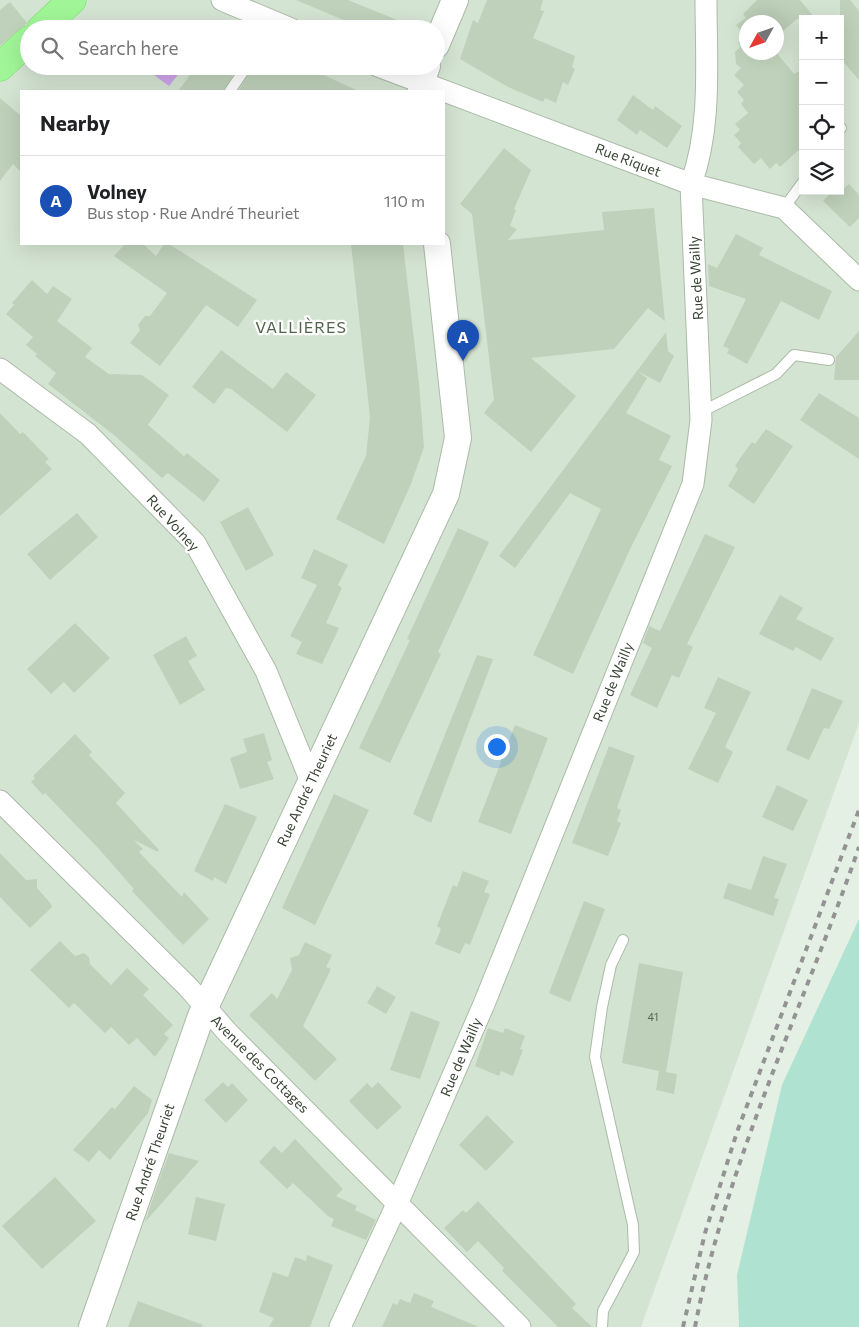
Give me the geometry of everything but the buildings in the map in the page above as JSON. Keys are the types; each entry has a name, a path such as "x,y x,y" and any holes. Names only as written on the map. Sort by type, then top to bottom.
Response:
{"main road":[{"path":"51,20 72,0"},
{"path":"0,67 20,48"}],"street":[{"path":"222,0 258,20"},
{"path":"445,25 456,0"},
{"name":"Rue de Wailly","path":"340,1327 398,1202 487,995 693,484 701,412 691,184 700,158 704,125 706,0"},
{"name":"Rue Riquet","path":"407,75 691,184 784,208 859,280"},
{"name":"Rue André Theuriet","path":"92,1327 205,1007 310,779 446,494 456,455 458,438 437,245"},
{"name":"Rue Volney","path":"0,369 88,434 195,543 266,671 310,779"},
{"name":"Avenue des Cottages","path":"0,800 188,987 205,1007 520,1327"}],"lane":[{"path":"231,90 241,75"},
{"path":"784,208 799,187"},
{"path":"701,412 776,374 794,355 829,360"},
{"path":"602,1327 603,1311 634,1252 634,1225 595,1057 602,1007 611,965 622,940"}],"shaded area":[{"path":"0,0 859,0 859,723 641,1327 0,1327"},
{"path":"154,75 178,75 169,86"}],"green space":[{"path":"859,919 859,1327 739,1327 737,1275 782,1085"}],"railway":[{"path":"683,1327 705,1233 737,1132 859,810"},
{"path":"695,1327 709,1265 726,1204 746,1144 859,847"}],"place":[{"name":"Volney","path":"463,361"}],"district":[{"name":"VALLIÈRES","path":"301,327"}]}
